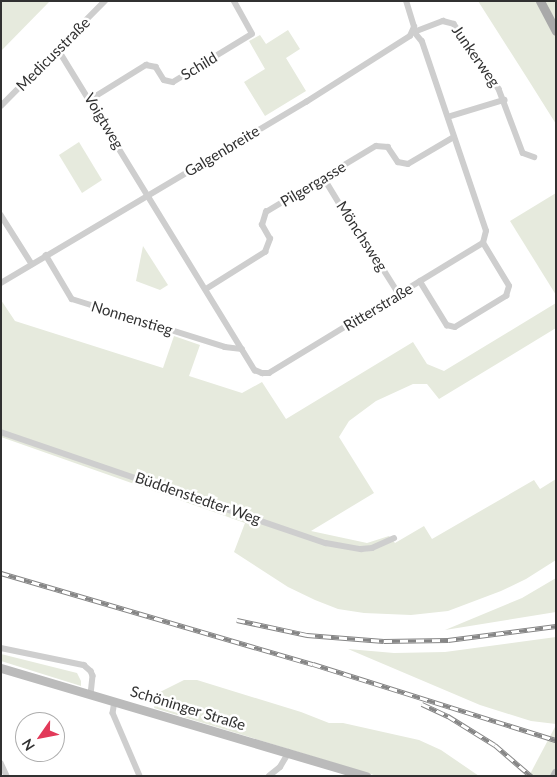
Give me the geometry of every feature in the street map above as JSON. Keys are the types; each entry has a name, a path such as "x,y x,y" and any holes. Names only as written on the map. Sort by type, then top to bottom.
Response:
{"main road":[{"path":"540,1 556,31"},
{"name":"Schöninger Straße","path":"1,668 366,776"},
{"path":"554,776 556,772"}],"street":[{"name":"Medicusstraße","path":"1,106 105,1"},
{"name":"Schild","path":"91,100 146,65 156,67 164,80 173,82 252,34 234,1"},
{"path":"406,1 413,21 414,32 422,42 486,231 483,243 509,286 506,296 455,327 447,325 420,281"},
{"name":"Junkerweg","path":"414,32 443,21 451,22 500,89 523,153 534,157"},
{"name":"Galgenbreite","path":"1,283 306,102 414,32"},
{"name":"Voigtweg","path":"58,49 148,195"},
{"name":"Junkerweg","path":"448,117 504,100"},
{"name":"Pilgergasse","path":"206,289 265,252 270,239 262,225 266,212 376,146 388,147 398,162 408,164 454,137"},
{"name":"Mönchsweg","path":"324,178 372,257 377,259 399,294"},
{"name":"Ritterstraße","path":"148,195 255,370 262,374 269,372 483,243"},
{"path":"1,215 32,264"},
{"name":"Nonnenstieg","path":"46,255 72,299 225,347 242,349"},
{"name":"Büddenstedter Weg","path":"1,432 326,543 362,549 372,548 394,538"},
{"path":"1,648 84,665 91,671 93,676 91,694"},
{"path":"116,701 113,713 140,776"},
{"path":"269,776 280,767 289,752"},
{"path":"1,763 7,776"}],"shaded area":[{"path":"1,1 50,1 1,51"},
{"path":"478,1 556,1 556,124 529,81"},
{"path":"288,30 300,49 286,58 306,91 265,116 244,82 265,69 249,41 260,35 266,44"},
{"path":"79,142 102,180 82,193 59,155"},
{"path":"556,193 556,295 510,221"},
{"path":"143,246 168,285 160,290 136,281"},
{"path":"1,300 15,321 163,368 174,336 200,345 189,376 242,393 262,382 286,419 413,342 427,364 444,371 556,303 556,328 439,399 427,384 413,384 376,401 349,421 339,437 374,493 311,531 367,543 389,536 395,543 424,526 432,539 534,480 540,489 556,479 556,560 526,579 501,591 448,611 411,615 364,613 338,609 315,600 288,587 234,552 245,523 1,437"},
{"path":"556,578 556,612 445,630 522,598"},
{"path":"556,637 556,724 531,721 480,705 348,649 394,653 445,652"},
{"path":"1,654 77,673 81,686 1,661"},
{"path":"184,680 197,680 301,712 329,723 343,723 419,740 441,750 479,776 377,776 154,708 158,693"},
{"path":"556,725 556,776 529,776"}],"railway":[{"path":"1,573 313,664 556,740"},
{"path":"237,620 307,635 384,641 448,640 556,626"},
{"path":"422,704 448,716 495,745 531,776"}]}
